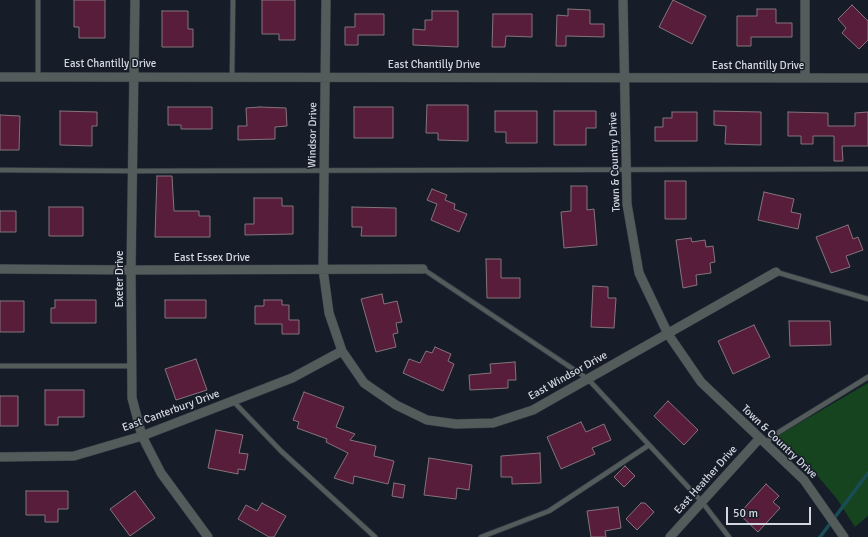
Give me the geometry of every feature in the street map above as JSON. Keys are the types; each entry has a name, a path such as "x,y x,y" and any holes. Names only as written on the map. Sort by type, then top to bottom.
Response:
{"street":[{"name":"Exeter Drive","path":"135,0 134,171 131,270 132,398 142,436 161,473 208,537"},
{"name":"Windsor Drive","path":"323,269 326,0"},
{"name":"Town & Country Drive","path":"623,0 627,204 639,272 668,334 701,382 804,480 844,537"},
{"path":"805,0 805,78"},
{"name":"East Chantilly Drive","path":"0,76 325,78 868,78"},
{"name":"East Essex Drive","path":"0,269 423,269"},
{"name":"East Windsor Drive","path":"323,269 329,313 342,351 364,383 396,405 427,420 456,424 494,423 533,410 776,272"},
{"name":"East Canterbury Drive","path":"0,456 74,456 142,436 292,378 342,351"},
{"name":"East Heather Drive","path":"670,537 762,441"}],"lane":[{"path":"38,0 38,76"},
{"path":"232,77 233,0"},
{"path":"0,170 627,171 868,169"},
{"path":"423,269 588,380 702,502 729,537"},
{"path":"776,272 868,299"},
{"path":"0,366 132,366"},
{"path":"762,441 868,377"},
{"path":"233,401 281,451 375,537"},
{"path":"481,537 549,511 649,445"}],"green space":[{"path":"868,383 868,516 855,527 837,499 805,461 779,438 779,435"}],"building":[{"path":"74,0 105,0 105,38 79,38 79,27 74,27"},
{"path":"262,0 295,0 295,40 279,40 279,34 262,34"},
{"path":"673,0 706,16 692,44 659,27"},
{"path":"852,5 868,21 868,40 859,49 842,33 846,28 838,19"},
{"path":"568,9 590,10 590,24 604,24 604,37 566,36 566,46 556,46 557,15 568,16"},
{"path":"757,9 776,9 776,23 792,23 792,37 751,37 751,46 737,46 737,16 757,16"},
{"path":"162,11 188,11 188,29 193,29 193,47 162,47"},
{"path":"432,11 458,11 458,47 413,45 413,29 425,30 425,20 432,20"},
{"path":"355,14 384,14 384,35 358,35 358,45 345,45 345,27 355,27"},
{"path":"493,14 532,14 532,37 506,36 505,47 492,47"},
{"path":"427,105 468,105 468,141 438,140 438,133 426,133"},
{"path":"168,107 212,107 212,129 181,129 181,125 168,125"},
{"path":"354,107 393,107 393,138 354,138"},
{"path":"246,108 286,108 287,126 275,127 275,139 238,140 238,126 247,126"},
{"path":"60,111 97,112 97,126 92,126 92,146 60,145"},
{"path":"495,111 537,111 537,143 506,143 506,132 495,132"},
{"path":"554,111 596,111 596,128 586,128 586,145 554,145"},
{"path":"714,111 761,112 761,145 725,144 726,126 714,125"},
{"path":"672,112 697,112 697,141 655,141 655,127 663,127 663,118 672,118"},
{"path":"788,112 828,113 828,126 855,126 855,113 868,112 868,146 842,146 843,161 834,161 834,136 813,136 813,144 801,144 801,136 788,136"},
{"path":"0,115 20,116 19,150 0,150"},
{"path":"157,176 172,176 174,211 199,211 199,216 210,216 210,237 155,237"},
{"path":"665,181 686,181 686,219 665,219"},
{"path":"571,186 587,186 587,210 594,209 597,245 564,248 561,212 571,211"},
{"path":"432,189 447,195 445,200 455,204 454,209 467,214 459,232 431,220 437,204 427,200"},
{"path":"764,192 794,199 791,212 801,214 798,229 758,220"},
{"path":"254,198 282,198 282,206 293,206 293,234 245,235 245,224 254,224"},
{"path":"49,207 83,207 83,236 49,236"},
{"path":"352,207 396,208 396,236 361,236 362,227 352,227"},
{"path":"0,211 16,211 16,232 0,232"},
{"path":"848,225 853,239 858,237 863,250 846,256 850,267 831,273 816,237"},
{"path":"691,238 692,242 705,240 706,247 713,246 715,262 710,263 711,273 696,275 697,285 683,288 676,240"},
{"path":"486,259 501,259 501,278 520,278 520,298 487,298"},
{"path":"593,286 608,287 608,298 616,298 614,328 591,327"},
{"path":"382,294 384,304 397,301 402,322 396,323 398,333 393,334 396,347 376,352 361,299"},
{"path":"55,300 96,300 96,323 51,323 51,308 55,308"},
{"path":"165,300 206,300 206,318 165,318"},
{"path":"264,300 282,300 282,305 289,305 289,320 299,320 299,334 282,334 282,324 255,324 255,306 264,306"},
{"path":"0,301 24,301 24,332 0,332"},
{"path":"789,321 830,321 831,345 790,346"},
{"path":"754,325 770,357 733,374 718,341"},
{"path":"435,347 451,354 448,361 454,364 443,391 403,373 409,359 420,363 426,351 432,353"},
{"path":"196,359 207,390 176,400 165,369"},
{"path":"515,362 516,380 508,380 508,388 470,390 469,375 491,373 490,364"},
{"path":"45,390 84,390 84,417 58,417 58,425 45,425"},
{"path":"304,392 344,407 336,427 355,434 350,440 376,446 374,456 394,461 388,484 354,476 353,484 334,478 348,453 326,442 327,439 297,428 299,422 293,420"},
{"path":"0,396 18,396 18,426 0,426"},
{"path":"668,401 698,430 684,445 654,416"},
{"path":"581,422 586,432 604,424 611,440 592,448 595,454 561,469 547,437"},
{"path":"216,430 243,435 239,453 248,454 245,470 238,469 238,474 208,468"},
{"path":"540,453 541,483 512,484 512,477 501,477 501,456"},
{"path":"429,458 472,465 469,490 457,488 456,499 424,495"},
{"path":"625,466 635,476 624,487 614,477"},
{"path":"394,483 405,485 403,498 392,496"},
{"path":"766,484 779,496 773,502 780,508 758,532 739,514"},
{"path":"26,491 68,491 68,509 58,509 58,522 45,522 45,515 26,515"},
{"path":"135,491 155,518 130,536 110,509"},
{"path":"262,503 286,516 274,537 269,537 238,519 246,505 257,511"},
{"path":"641,503 645,503 654,512 637,530 626,519"},
{"path":"618,507 621,528 605,531 606,537 591,537 587,511"}],"waterway":[{"path":"820,537 868,473"}]}
